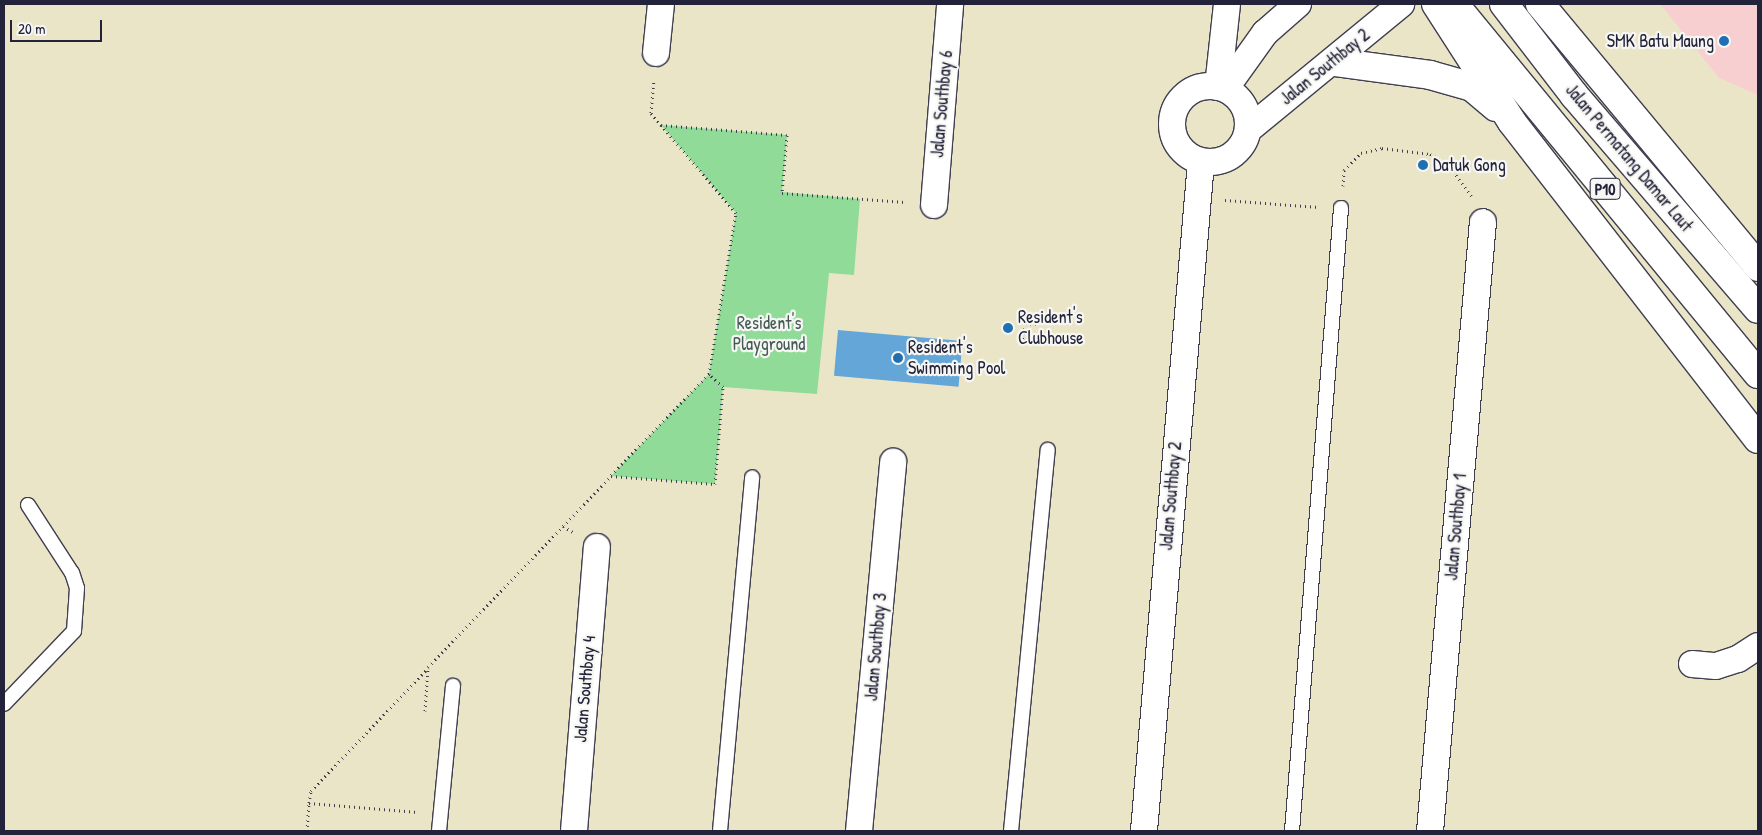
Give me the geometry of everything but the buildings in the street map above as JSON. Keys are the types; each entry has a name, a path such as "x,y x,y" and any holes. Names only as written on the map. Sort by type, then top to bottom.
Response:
{"main road":[{"path":"1436,4 1512,122 1758,439"},
{"name":"P10","path":"1454,4 1758,374"},
{"name":"Jalan Permatang Damar Laut","path":"1504,4 1574,95 1758,309"},
{"path":"1540,4 1758,267"},
{"path":"1334,62 1430,74 1472,87 1512,122"}],"street":[{"path":"656,53 661,4"},
{"name":"Jalan Southbay 6","path":"934,205 950,4"},
{"path":"1222,88 1227,4"},
{"path":"1222,88 1265,33 1298,4"},
{"name":"Jalan Southbay 2","path":"1144,831 1201,162 1214,163 1237,152 1248,129 1334,62 1401,4"},
{"path":"1201,162 1183,151 1173,132 1172,121 1175,111 1188,94 1207,86 1222,88 1243,105 1248,129"},
{"name":"Jalan Southbay 1","path":"1430,831 1483,222"},
{"name":"Jalan Southbay 3","path":"859,831 893,462"},
{"name":"Jalan Southbay 4","path":"574,831 597,547"},
{"path":"1692,664 1716,666 1738,659 1758,646"}],"lane":[{"path":"1292,831 1340,208"},
{"path":"1011,831 1048,450"},
{"path":"720,831 752,477"},
{"path":"4,704 74,631 76,588 72,573 28,505"},
{"path":"439,831 453,686"}],"path":[{"path":"307,831 311,792 708,374 736,213 651,113 656,53"},
{"path":"661,124 787,135 782,192 934,205"},
{"path":"1198,198 1340,208 1344,170 1361,153 1382,148 1430,154 1447,163 1466,187 1483,222"},
{"path":"1037,340 1024,339 1025,323 1039,324"},
{"path":"611,476 716,484 723,387 708,374"},
{"path":"425,716 428,667"},
{"path":"309,803 418,813 418,803"}],"shaded area":[{"name":"SMK Batu Maung","path":"1660,4 1758,4 1758,95 1719,78"}],"green space":[{"name":"Resident's Playground","path":"661,125 787,135 782,192 860,199 854,275 829,273 817,394 723,387 715,484 611,476 709,374 736,213"}],"water":[{"name":"Resident's Swimming Pool","path":"838,330 963,341 959,387 834,376"}],"place":[{"name":"SMK Batu Maung","path":"1724,41"},
{"name":"Datuk Gong","path":"1423,165"},
{"name":"Resident's Clubhouse","path":"1008,328"},
{"name":"Resident's Swimming Pool","path":"898,358"}]}
